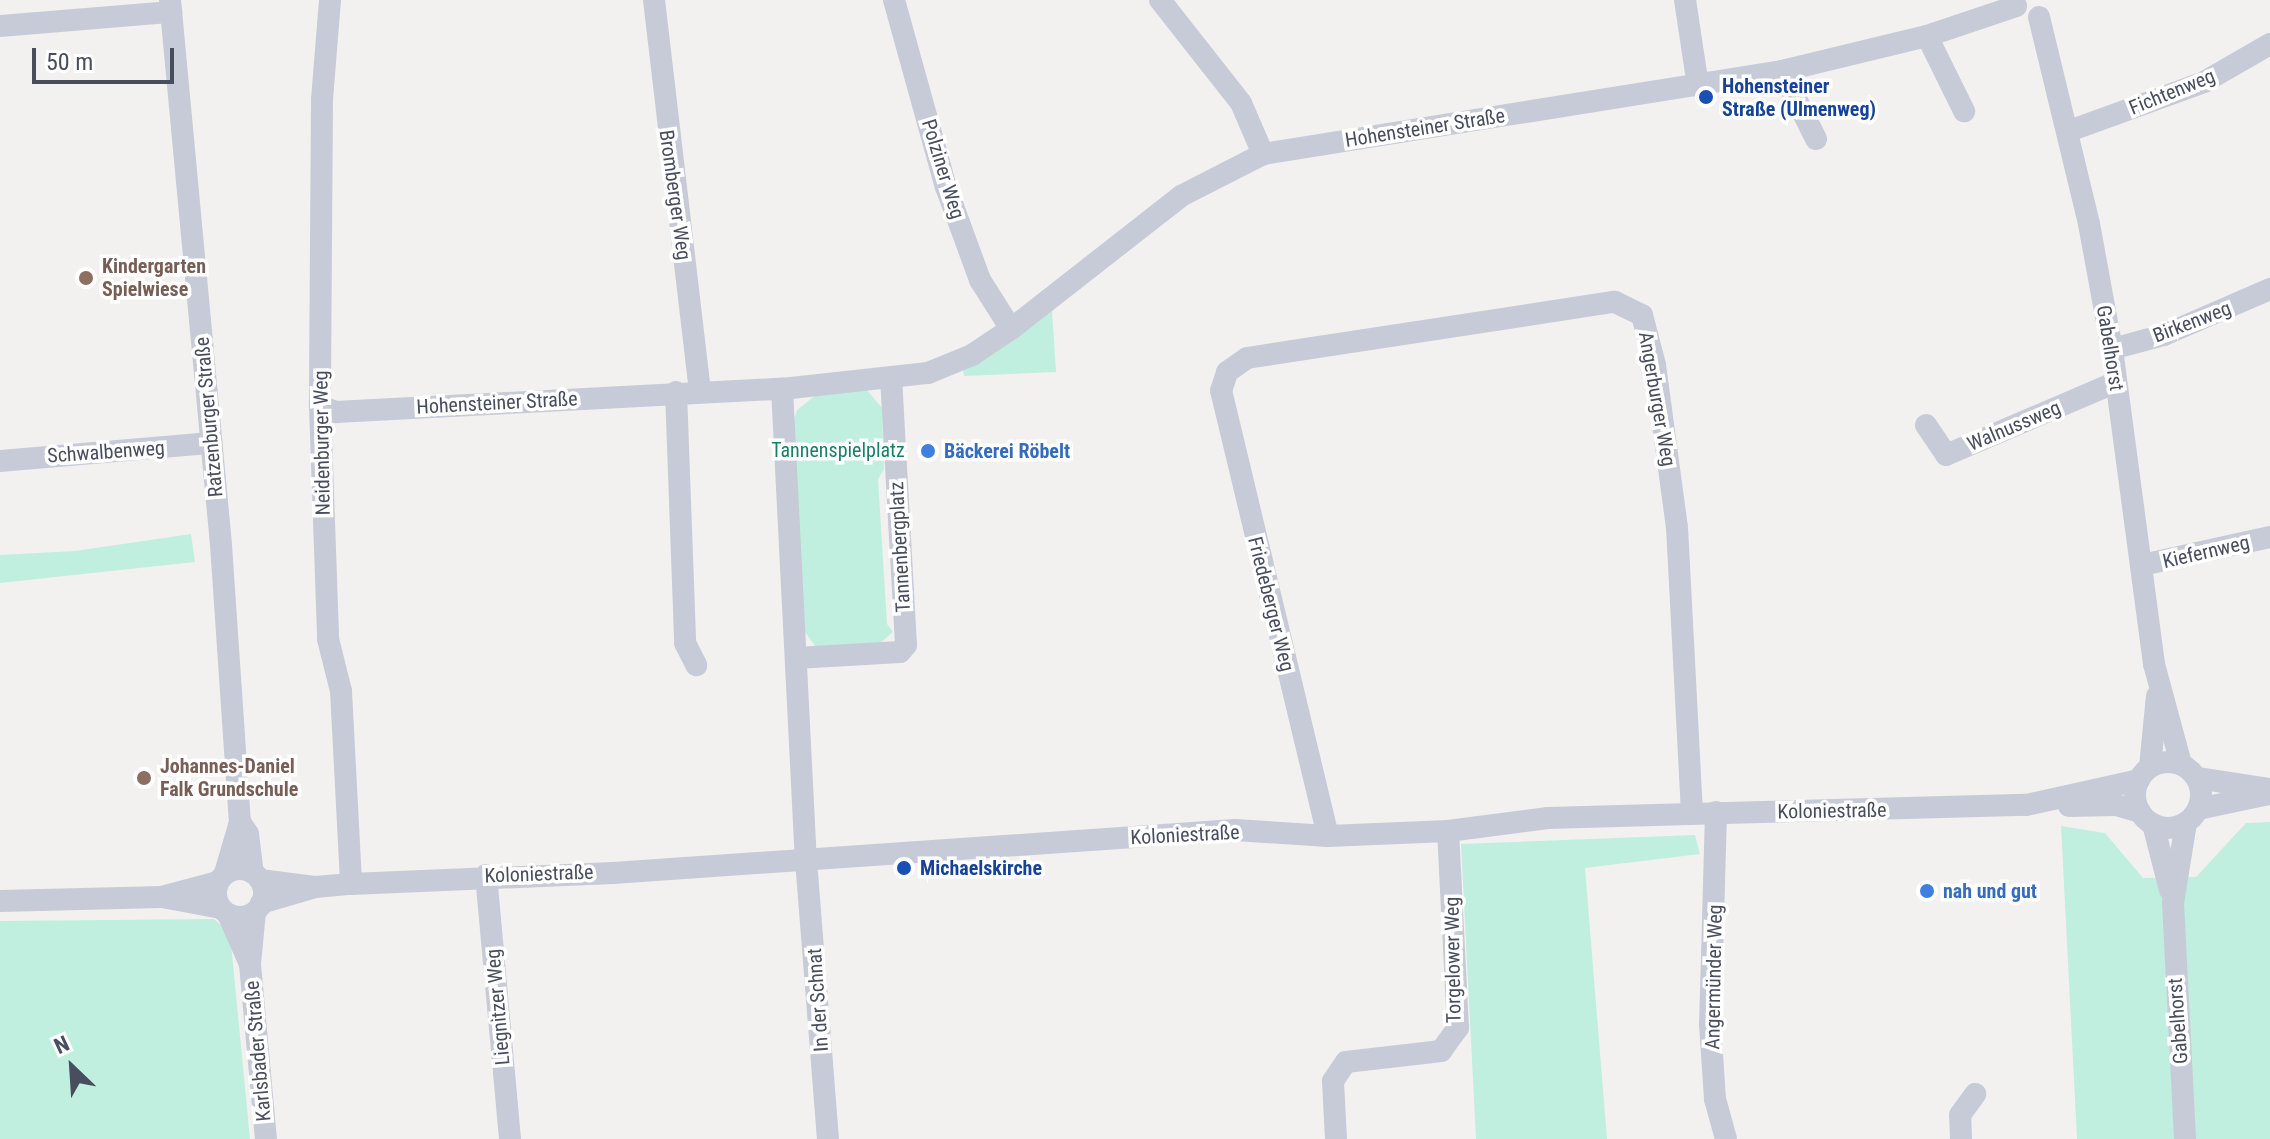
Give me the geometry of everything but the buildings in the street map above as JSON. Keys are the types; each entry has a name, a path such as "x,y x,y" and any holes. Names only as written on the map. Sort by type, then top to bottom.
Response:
{"street":[{"name":"Neidenburger Weg","path":"330,0 321,159 320,406 328,639 341,691 351,884"},
{"name":"Bromberger Weg","path":"654,0 700,390"},
{"name":"Polziner Weg","path":"894,0 946,187 980,280 1011,329"},
{"path":"1160,0 1241,103 1263,154"},
{"path":"1685,0 1698,86"},
{"name":"Hohensteiner Straße","path":"891,380 928,373 972,355 1011,329 1181,196 1263,154 1782,71 1927,36 2016,3"},
{"path":"2016,3 2028,18 2044,9"},
{"name":"Ratzenburger Straße","path":"0,26 171,6 211,443 240,822 222,878"},
{"name":"Gabelhorst","path":"2044,9 2112,349 2158,683 2189,771 2192,816 2173,903"},
{"path":"1927,36 1964,111"},
{"name":"Fichtenweg","path":"2069,131 2204,82 2270,44"},
{"path":"1782,71 1816,139"},
{"name":"Birkenweg","path":"2112,349 2164,335 2270,289"},
{"name":"Angerburger Weg","path":"1227,372 1247,358 1615,302 1642,315 1655,365 1677,527 1692,813"},
{"name":"Friedeberger Weg","path":"1227,372 1221,391 1328,836"},
{"path":"806,860 782,389 891,380"},
{"name":"Tannenbergplatz","path":"796,658 900,652 906,645 891,380"},
{"name":"Walnussweg","path":"1926,425 1946,455 2116,382"},
{"name":"Hohensteiner Straße","path":"320,406 336,412 700,390 782,389"},
{"path":"676,392 685,643 696,665"},
{"name":"Schwalbenweg","path":"0,461 211,443"},
{"name":"Kiefernweg","path":"2142,565 2270,537"},
{"name":"Gabelhorst","path":"2158,683 2144,774 2146,818 2173,903 2185,1139"},
{"path":"2189,771 2270,791"},
{"name":"Koloniestraße","path":"2056,802 2144,774 2189,771"},
{"path":"2192,816 2270,791"},
{"name":"Koloniestraße","path":"224,911 258,907 315,887 351,884 806,860 1235,830 1328,836 1448,831 1548,818 2056,802 2116,805 2174,828 2192,816"},
{"name":"Angermünder Weg","path":"1716,812 1710,1024 1715,1099 1726,1139"},
{"name":"Ratzenburger Straße","path":"240,822 248,834 257,876"},
{"name":"Torgelower Weg","path":"1336,1139 1333,1081 1346,1062 1441,1051 1458,1028 1448,831"},
{"name":"In der Schnat","path":"806,860 828,1139"},
{"name":"Liegnitzer Weg","path":"486,875 510,1139"},
{"name":"Koloniestraße","path":"222,878 257,876 315,887"},
{"name":"Karlsbader Straße","path":"257,876 258,907 250,964 266,1139"},
{"path":"162,897 222,878"},
{"name":"Karlsbader Straße","path":"222,878 224,911 250,964"},
{"path":"0,901 162,897 224,911"},
{"path":"1961,1139 1960,1115 1975,1094"}],"green space":[{"path":"1052,310 1056,372 964,376 963,369"},
{"name":"Tannenspielplatz","path":"867,390 882,408 884,469 878,479 887,624 893,632 878,645 815,646 803,629 792,426 797,410 816,395"},
{"path":"191,534 195,562 0,583 0,555 75,551"},
{"path":"2270,822 2270,1139 2077,1139 2061,826 2105,833 2143,878 2196,877 2246,823"},
{"path":"1695,835 1700,854 1585,868 1607,1139 1476,1139 1461,844"},
{"path":"214,919 230,933 250,1139 0,1139 0,921"}],"place":[{"name":"Hohensteiner Straße (Ulmenweg)","path":"1706,97"},
{"name":"Kindergarten Spielwiese","path":"86,278"},
{"name":"Bäckerei Röbelt","path":"928,451"},
{"name":"Johannes-Daniel Falk Grundschule","path":"144,778"},
{"name":"Michaelskirche","path":"904,868"},
{"name":"nah und gut","path":"1927,891"}]}
